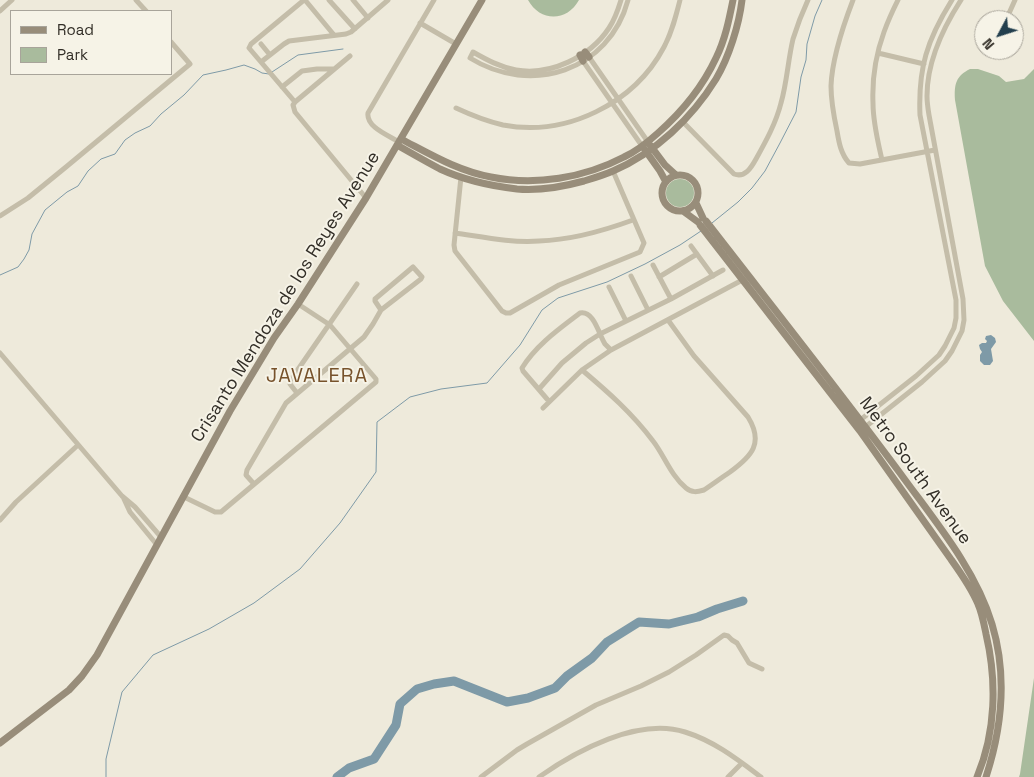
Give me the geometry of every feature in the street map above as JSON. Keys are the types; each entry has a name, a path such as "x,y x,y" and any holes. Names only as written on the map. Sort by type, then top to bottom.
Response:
{"street":[{"path":"0,10 12,0"},
{"path":"136,0 145,10"},
{"path":"295,102 250,49 250,46 305,0 334,35"},
{"path":"329,0 354,29"},
{"path":"353,0 368,18"},
{"path":"378,0 382,5"},
{"path":"261,62 289,42 346,34 388,0"},
{"path":"434,0 370,110 367,116 369,123 441,169 492,186 519,189 546,189 571,185 613,171 683,122 716,78 737,28 742,0"},
{"name":"Crisanto Mendoza de los Reyes Avenue","path":"0,743 69,690 97,655 230,411 274,338 366,198 482,0"},
{"path":"622,0 608,29 584,56 558,66 539,71 520,71 490,62 473,52 470,58 477,63 500,72 523,77 553,74 566,69 606,42 625,13 628,0"},
{"path":"456,108 471,116 504,125 537,127 584,117 618,99 644,76 664,48 677,16 680,0"},
{"path":"399,142 465,171 520,182 568,177 594,170 625,157 647,147 676,118 699,88 719,52 728,26 733,0"},
{"path":"683,122 734,174 744,174 750,170 766,142 778,112 793,40 808,0"},
{"path":"853,0 845,22 833,69 831,86 833,116 844,156 849,163 860,164 935,150"},
{"path":"882,160 873,104 874,77 884,31 898,0"},
{"path":"858,422 929,366 946,346 954,328 956,300 920,115 919,96 921,74 928,46 952,0"},
{"path":"863,429 934,372 952,351 962,331 964,300 928,115 927,96 929,77 936,50 952,14 961,0"},
{"path":"420,23 456,44"},
{"path":"0,216 28,198 190,64 172,43"},
{"path":"261,44 270,55"},
{"path":"878,53 924,64"},
{"path":"350,56 293,104 295,112 366,198"},
{"name":"Metro South Avenue","path":"584,56 618,99 647,147 666,182 662,192 665,202 673,210 683,211 702,222"},
{"name":"Metro South Avenue","path":"584,56 612,103 647,147 676,175 686,175 696,182 699,192 696,203 702,222 858,422 964,578 978,604 989,644 994,678 990,736 977,777"},
{"path":"282,87 302,72 317,69 334,69"},
{"path":"461,177 455,251 502,311 510,313 559,285 640,252 644,243 613,171"},
{"path":"666,182 676,175"},
{"path":"683,211 696,203"},
{"path":"455,233 515,241 539,242 571,238 604,230 633,220"},
{"path":"691,246 713,276"},
{"path":"659,277 697,254"},
{"path":"653,265 671,299"},
{"path":"254,484 246,475 247,470 284,405 364,337 381,310 421,279 422,277 413,267 375,299 381,310"},
{"path":"539,389 562,363 586,343 724,270"},
{"path":"631,276 648,310"},
{"path":"543,408 582,370 611,350 745,279"},
{"path":"297,393 290,384 290,381 357,284"},
{"path":"609,287 626,321"},
{"path":"184,497 218,513 224,510 376,382 376,379 330,325 298,304"},
{"path":"547,399 522,368 539,347 557,331 582,312 590,317 604,343 611,350"},
{"path":"582,370 636,420 654,443 679,482 692,491 704,490 749,456 755,444 755,435 748,417 694,356 668,320"},
{"path":"0,353 78,446 161,537"},
{"name":"Metro South Avenue","path":"863,429 929,513 970,574 985,603 997,644 1001,679 1001,699 996,738 986,777"},
{"path":"0,520 78,446"},
{"path":"122,496 130,512 157,545"},
{"path":"481,777 527,744 596,705 669,672 724,635 737,643 750,663 762,669"},
{"path":"539,777 557,764 582,751 614,738 645,729 683,731 699,737 718,747 760,777"},
{"path":"728,777 742,763"}],"green space":[{"path":"528,0 579,0 568,12 554,16 539,12"},
{"path":"970,69 978,69 999,76 1006,82 1024,79 1034,69 1034,341 1003,301 985,266 955,100 957,81"},
{"path":"680,179 690,183 694,193 690,203 680,207 670,203 666,193 670,183"},
{"path":"1034,678 1034,777 1019,777 1020,774"}],"water":[{"path":"991,335 995,338 996,342 991,349 993,361 990,365 984,365 980,361 982,352 979,345 986,343 986,336"}],"waterway":[{"path":"712,223 738,202 765,171 796,112 801,77 806,60 807,44 822,0"},
{"path":"272,72 298,55 343,49"},
{"path":"0,275 18,267 24,259 29,250 32,234 45,210 67,192 78,186 88,171 101,159 115,154 125,140 150,126 203,75 244,65 269,74"},
{"path":"106,777 106,759 122,692 153,655 209,629 254,603 300,569 340,523 376,472 377,422 410,397 441,389 487,383 520,345 542,310 558,298 607,282 645,264 701,231"},
{"path":"337,777 349,768 374,759 396,725 400,704 417,689 454,681 507,702 528,698 555,688 567,676 592,658 607,642 639,622 669,624 698,617 743,601"}],"district":[{"name":"JAVALERA","path":"317,377"}]}
